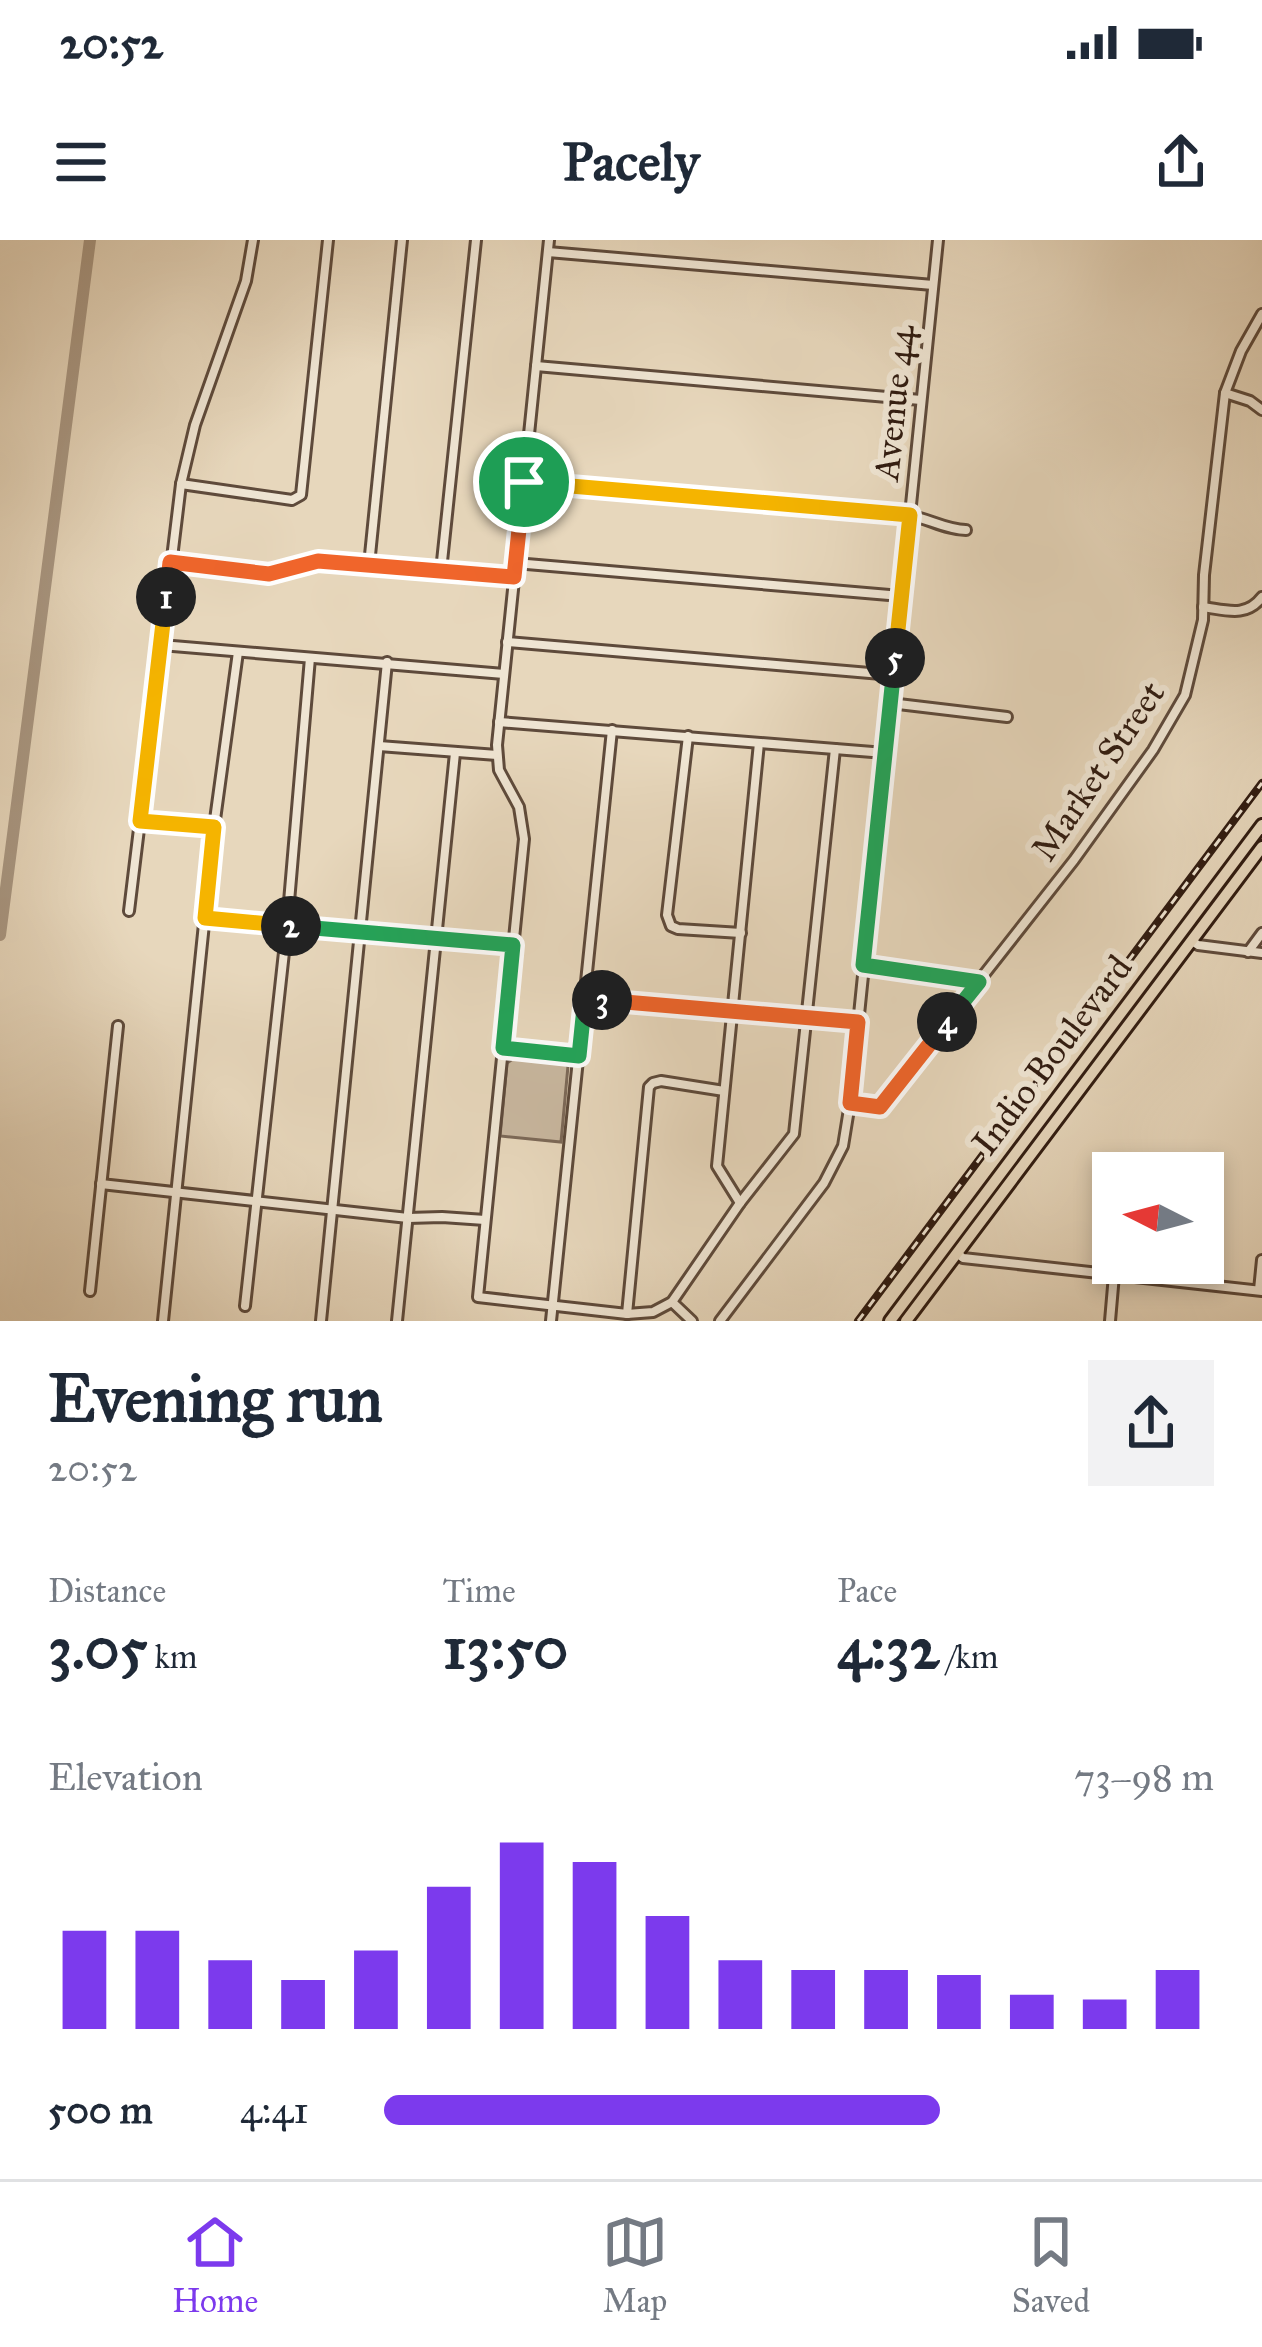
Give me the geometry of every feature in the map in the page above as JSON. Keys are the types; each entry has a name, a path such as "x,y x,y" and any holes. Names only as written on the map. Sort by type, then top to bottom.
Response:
{"main road":[{"name":"Indio Boulevard","path":"890,1321 1261,827"},
{"name":"Indio Boulevard","path":"906,1321 1262,848"},
{"path":"1171,947 1192,941 1194,924 1215,896 1221,879"},
{"path":"934,1262 957,1253 958,1239 985,1194"}],"street":[{"path":"129,911 181,484 195,425 246,281 253,240"},
{"path":"181,484 292,500 301,495 328,240"},
{"path":"369,565 401,240"},
{"path":"441,571 476,240"},
{"path":"549,240 497,755 503,782 519,807 524,839 478,1297 627,1314 652,1312 671,1302 794,1134 835,749"},
{"name":"Avenue 44","path":"720,1321 824,1183 843,1146 938,240"},
{"path":"548,252 933,285"},
{"name":"Market Street","path":"850,1103 880,1107 1074,860 1153,750 1185,695 1203,620 1226,393 1240,351 1262,314"},
{"path":"536,366 921,400"},
{"path":"1226,393 1262,410"},
{"path":"524,482 910,515 966,530"},
{"path":"170,562 269,574 318,561 514,577"},
{"path":"515,563 901,596"},
{"path":"1203,607 1241,612 1252,609 1262,597"},
{"path":"507,641 893,675"},
{"path":"161,645 504,674"},
{"path":"163,1321 214,827 238,652"},
{"path":"245,1306 287,926 310,658"},
{"path":"321,1321 387,662"},
{"path":"890,703 1007,716"},
{"path":"500,722 885,753"},
{"path":"550,1321 612,730"},
{"path":"688,736 667,915 671,926 678,929 741,933"},
{"path":"740,1203 717,1166 759,743"},
{"path":"379,746 497,755"},
{"path":"397,1321 455,753"},
{"path":"140,821 214,827"},
{"path":"205,918 513,945"},
{"path":"1248,952 1262,933"},
{"path":"1192,941 1262,953"},
{"path":"863,965 979,982"},
{"path":"585,998 858,1022"},
{"path":"90,1291 118,1026"},
{"path":"503,1048 579,1056"},
{"path":"627,1314 649,1088 661,1081 724,1091"},
{"path":"101,1184 409,1218 485,1220"},
{"path":"957,1253 963,1258 1092,1273"},
{"path":"1202,1284 1260,1290 1262,1260"},
{"path":"1109,1321 1113,1284"},
{"path":"671,1302 692,1321"}],"shaded area":[{"path":"514,1058 568,1066 561,1142 500,1136 507,1063"}],"waterway":[{"path":"0,935 90,240"}],"railway":[{"path":"858,1321 1262,783"}],"route":[{"path":"524,482 910,515 863,965 979,982 880,1107 850,1103 858,1022 585,998 579,1056 503,1048 513,945 205,918 214,827 140,821 170,562 269,574 318,561 514,577 524,482"}]}
